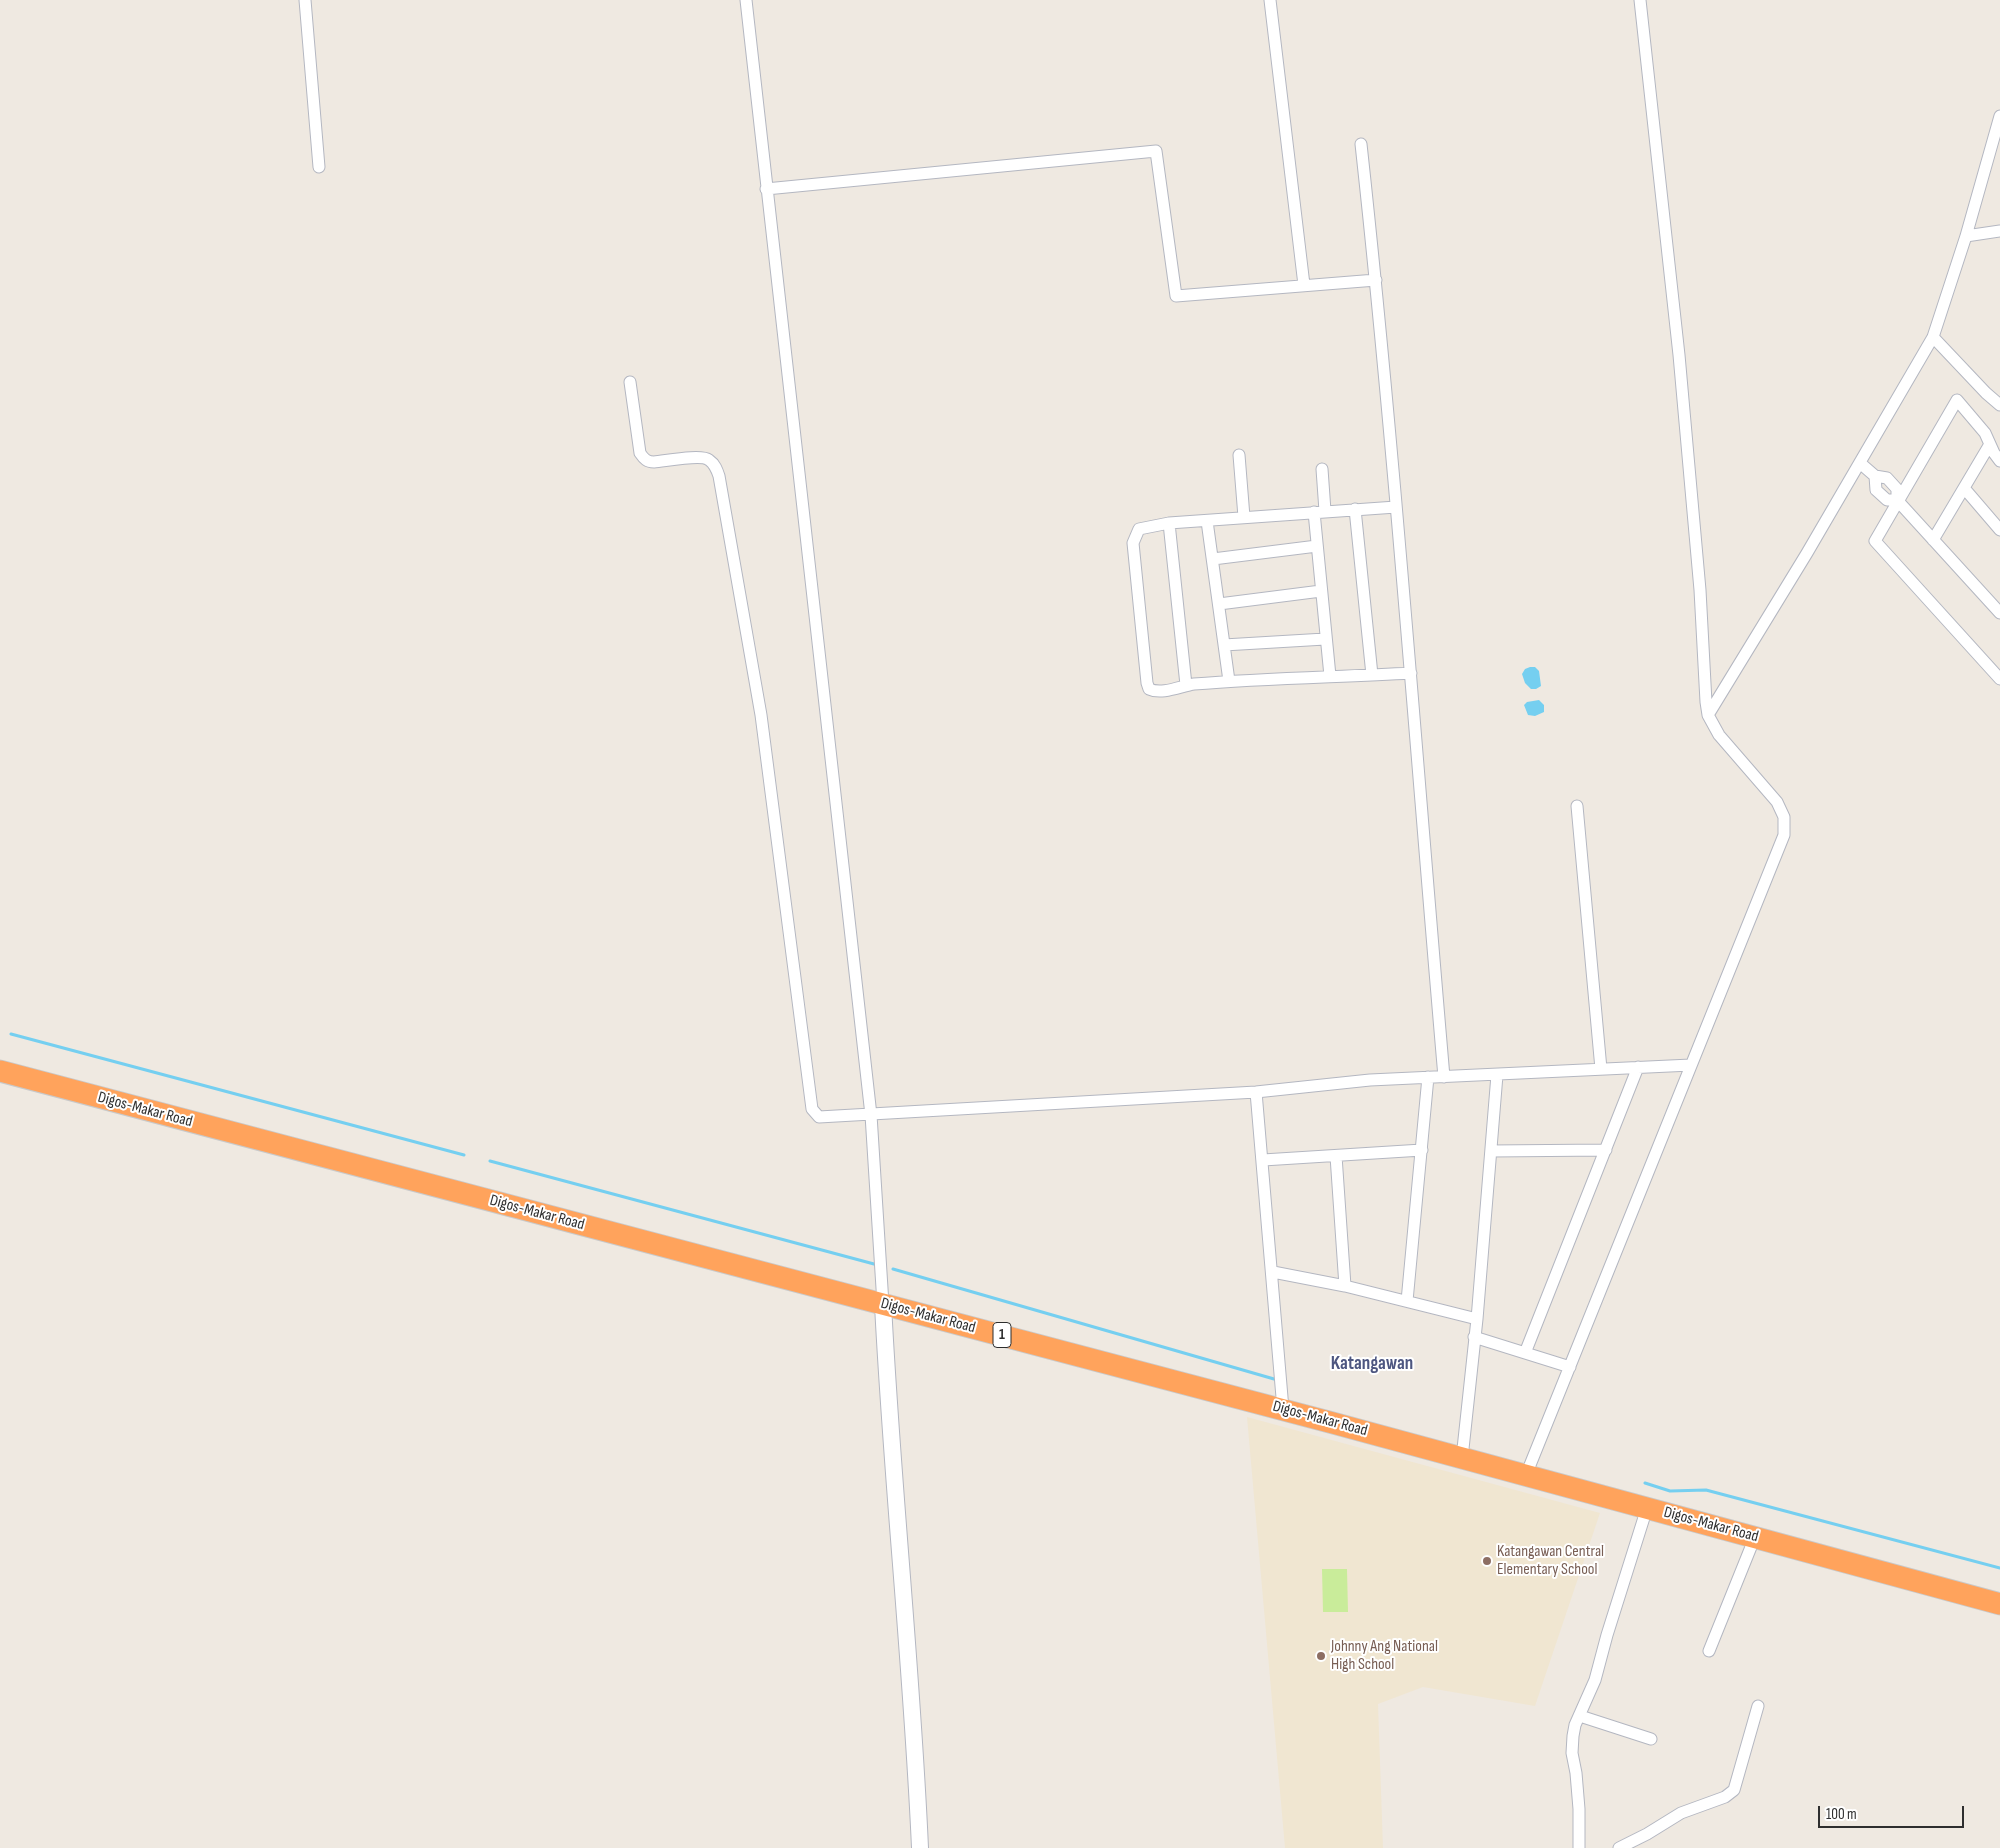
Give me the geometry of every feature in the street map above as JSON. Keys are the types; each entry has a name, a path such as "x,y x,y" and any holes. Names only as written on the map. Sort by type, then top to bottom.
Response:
{"highway":[{"name":"Digos-Makar Road","path":"1,1066 883,1304 1283,1409 2000,1604"}],"street":[{"path":"305,0 319,167"},
{"path":"746,0 871,1115 894,1486 912,1700 920,1848"},
{"path":"1270,0 1304,285"},
{"path":"1526,1476 1691,1064 1782,844 1785,826 1781,809 1777,802 1719,735 1708,715 1700,590 1680,364 1640,0"},
{"path":"1708,715 1933,338 1966,236 2000,116"},
{"path":"1361,144 1376,280 1411,673 1444,1077"},
{"path":"766,189 1156,151 1176,296 1376,280"},
{"path":"1966,236 2000,231"},
{"path":"1933,338 2000,405"},
{"path":"630,382 640,452 643,458 648,462 654,462 699,457 708,458 715,465 719,476 761,715 812,1109 819,1117 1256,1092 1370,1080 1691,1064"},
{"path":"2000,461 1990,444 1986,432 1957,400 1897,500 1875,541 2000,680"},
{"path":"1933,540 1990,444"},
{"path":"1238,455 1244,517"},
{"path":"1860,463 1875,476 1887,478 1897,489 1897,500 2000,613"},
{"path":"1322,469 1317,546 1330,676"},
{"path":"1964,488 2000,530"},
{"path":"1396,507 1320,511 1169,524 1139,529 1133,542 1147,683 1153,691 1186,685 1228,681 1411,673"},
{"path":"1355,509 1372,675"},
{"path":"1207,521 1228,681"},
{"path":"1169,524 1186,685"},
{"path":"1213,559 1317,546"},
{"path":"1219,604 1321,592"},
{"path":"1224,644 1325,639"},
{"path":"1577,806 1601,1069"},
{"path":"1525,1353 1638,1067"},
{"path":"1462,1458 1477,1319 1497,1075"},
{"path":"1407,1301 1428,1077"},
{"path":"1256,1092 1273,1272 1283,1409"},
{"path":"1263,1160 1422,1150"},
{"path":"1490,1151 1606,1150"},
{"path":"1336,1156 1344,1286"},
{"path":"1273,1272 1344,1286 1477,1319"},
{"path":"1474,1337 1570,1368"},
{"path":"1578,1848 1578,1788 1571,1744 1575,1725 1595,1680 1607,1635 1647,1508"},
{"path":"1709,1652 1755,1537"},
{"path":"1619,1848 1647,1834 1681,1813 1724,1797 1734,1790 1758,1706"},
{"path":"1580,1716 1651,1739"}],"shaded area":[{"path":"1247,1417 1600,1513 1535,1706 1423,1687 1378,1704 1383,1848 1285,1848"}],"green space":[{"path":"1322,1569 1347,1569 1348,1612 1323,1612"}],"water":[{"path":"1535,667 1539,671 1541,686 1536,689 1531,689 1525,683 1522,674 1525,669"},
{"path":"1539,700 1544,705 1544,712 1535,716 1528,715 1524,705 1527,702"}],"waterway":[{"path":"11,1034 464,1155"},
{"path":"490,1161 874,1264"},
{"path":"893,1269 1274,1379"},
{"path":"1645,1483 1670,1491 1706,1490 2000,1568"}],"place":[{"name":"Katangawan Central Elementary School","path":"1487,1561"},
{"name":"Johnny Ang National High School","path":"1321,1656"}],"district":[{"name":"Katangawan","path":"1372,1364"}]}
